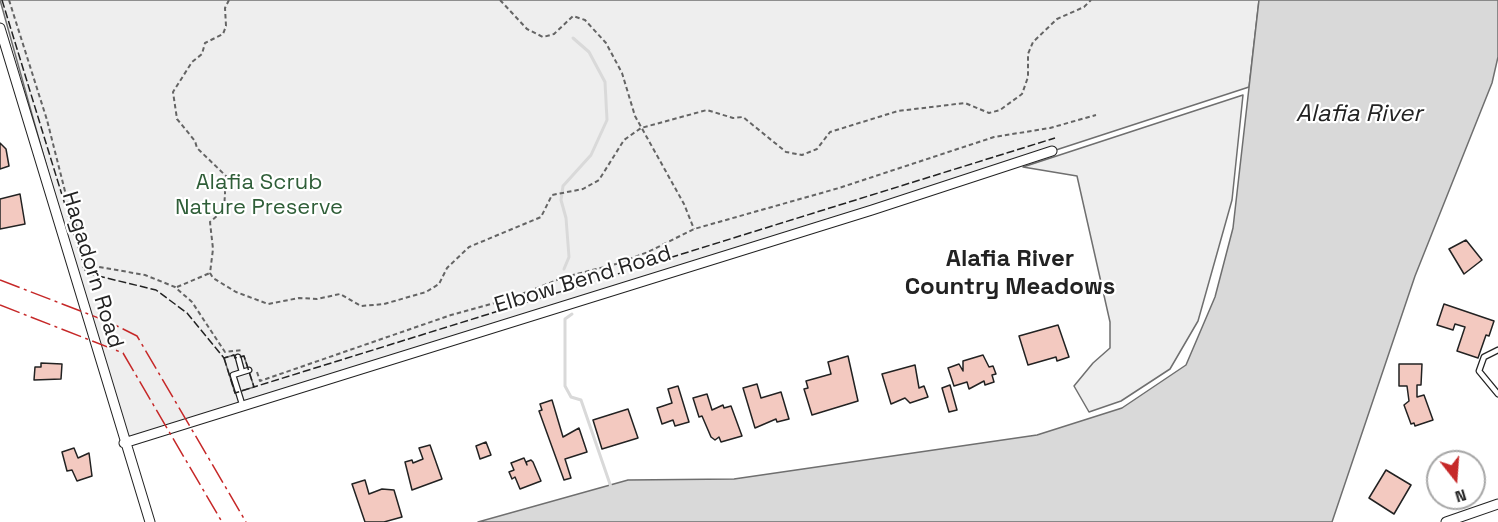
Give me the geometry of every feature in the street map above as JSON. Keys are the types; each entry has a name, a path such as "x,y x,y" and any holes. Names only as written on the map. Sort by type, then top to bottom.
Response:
{"street":[{"name":"Hagadorn Road","path":"0,28 124,444 150,522"},
{"name":"Elbow Bend Road","path":"124,444 861,214 1052,151"},
{"path":"1446,522 1498,504"}],"lane":[{"path":"1498,350 1484,357 1479,371 1498,394"},
{"path":"238,357 242,372"},
{"path":"243,407 233,375 252,369"}],"path":[{"path":"9,0 47,120 70,211 94,266 145,275 175,287 192,302 225,352 241,348 244,352"},
{"path":"229,0 225,8 226,26 223,34 205,44 202,54 192,62 173,92 177,119 195,141 197,148 226,176 224,210 210,222 213,249 210,273 213,278 236,292 268,304 340,294 361,306 384,304 426,292 439,284 461,253 490,236 541,217 552,195 583,189 599,180 624,140 641,128 707,110 733,118 742,117 786,152 802,155 817,149 830,132 897,111 965,103 989,113 1000,110 1022,94 1028,76 1028,54 1033,42 1057,19 1084,7 1091,0"},
{"path":"500,0 527,29 543,37 554,33 573,16 585,20 613,54 641,128 684,204 694,229"},
{"path":"252,369 260,381 451,315 509,299 566,277 616,264 648,252 694,229 839,188 994,138 1050,128 1095,115"},
{"path":"175,287 210,273"}],"green space":[{"name":"Alafia Scrub Nature Preserve","path":"0,0 1259,0 1249,87 872,210 124,443"},
{"path":"1243,95 1232,200 1198,321 1170,369 1121,401 1089,412 1074,386 1093,363 1110,348 1110,322 1077,176 1023,167"}],"shaded area":[{"path":"234,355 236,358 244,356 254,387 235,393 224,358"}],"water":[{"name":"Alafia River","path":"1259,0 1498,0 1498,57 1492,83 1415,276 1332,522 478,522 628,480 734,479 1037,435 1122,408 1186,365 1215,297 1233,228"}],"building":[{"path":"0,143 6,149 9,166 0,169"},
{"path":"20,194 25,224 0,229 0,199"},
{"path":"1466,240 1482,260 1464,274 1449,249"},
{"path":"1444,304 1494,321 1478,358 1457,351 1465,327 1455,324 1453,330 1437,325"},
{"path":"1058,325 1069,357 1057,361 1056,357 1028,365 1019,336"},
{"path":"983,355 989,367 993,366 996,374 992,375 994,382 985,385 984,381 969,389 967,382 954,386 948,368 959,364 963,371 963,361"},
{"path":"848,356 858,401 812,415 804,389 808,388 806,381 831,374 828,362"},
{"path":"41,363 62,364 61,379 34,380 35,367 41,367"},
{"path":"1399,364 1422,364 1421,385 1417,385 1417,397 1424,395 1433,420 1415,426 1414,423 1411,424 1404,405 1409,401 1407,386 1399,386"},
{"path":"915,365 919,388 924,386 928,397 910,403 905,398 891,404 882,374"},
{"path":"757,384 761,398 781,392 789,419 777,422 776,419 755,428 743,388"},
{"path":"950,385 957,410 949,412 942,388"},
{"path":"678,386 689,422 675,426 673,420 662,424 657,408 672,403 668,389"},
{"path":"707,394 712,410 723,405 724,408 731,406 742,436 721,442 719,437 715,440 711,437 702,416 699,417 693,398"},
{"path":"552,400 563,437 579,428 587,452 565,459 571,478 564,480 539,411 542,410 540,404"},
{"path":"628,409 638,438 602,449 593,420"},
{"path":"486,442 491,455 480,459 476,446"},
{"path":"430,445 442,479 412,490 405,462 412,460 413,463 423,459 419,448"},
{"path":"74,448 78,458 89,453 92,476 77,481 72,470 67,471 62,452"},
{"path":"524,458 527,465 526,462 531,460 533,462 541,481 520,489 515,477 512,479 509,472 514,470 511,463"},
{"path":"1386,470 1411,485 1394,514 1369,498"},
{"path":"365,480 369,494 382,489 394,490 402,517 384,522 365,522 352,484"}],"waterway":[{"path":"564,269 569,257 566,218 561,200 563,186 591,155 607,120 605,82 589,52 573,38"},
{"path":"572,314 565,319 565,386 571,397 581,400 611,487"}],"fence":[{"path":"2,0 86,273 156,290 187,313 224,358 234,355 235,358 244,356 254,387 1055,138"},
{"path":"224,358 235,393 254,387"}],"power":[{"path":"0,280 109,322 137,336 246,522"},
{"path":"0,305 123,353 222,522"}],"district":[{"name":"Alafia River Country Meadows","path":"1010,273"}]}
